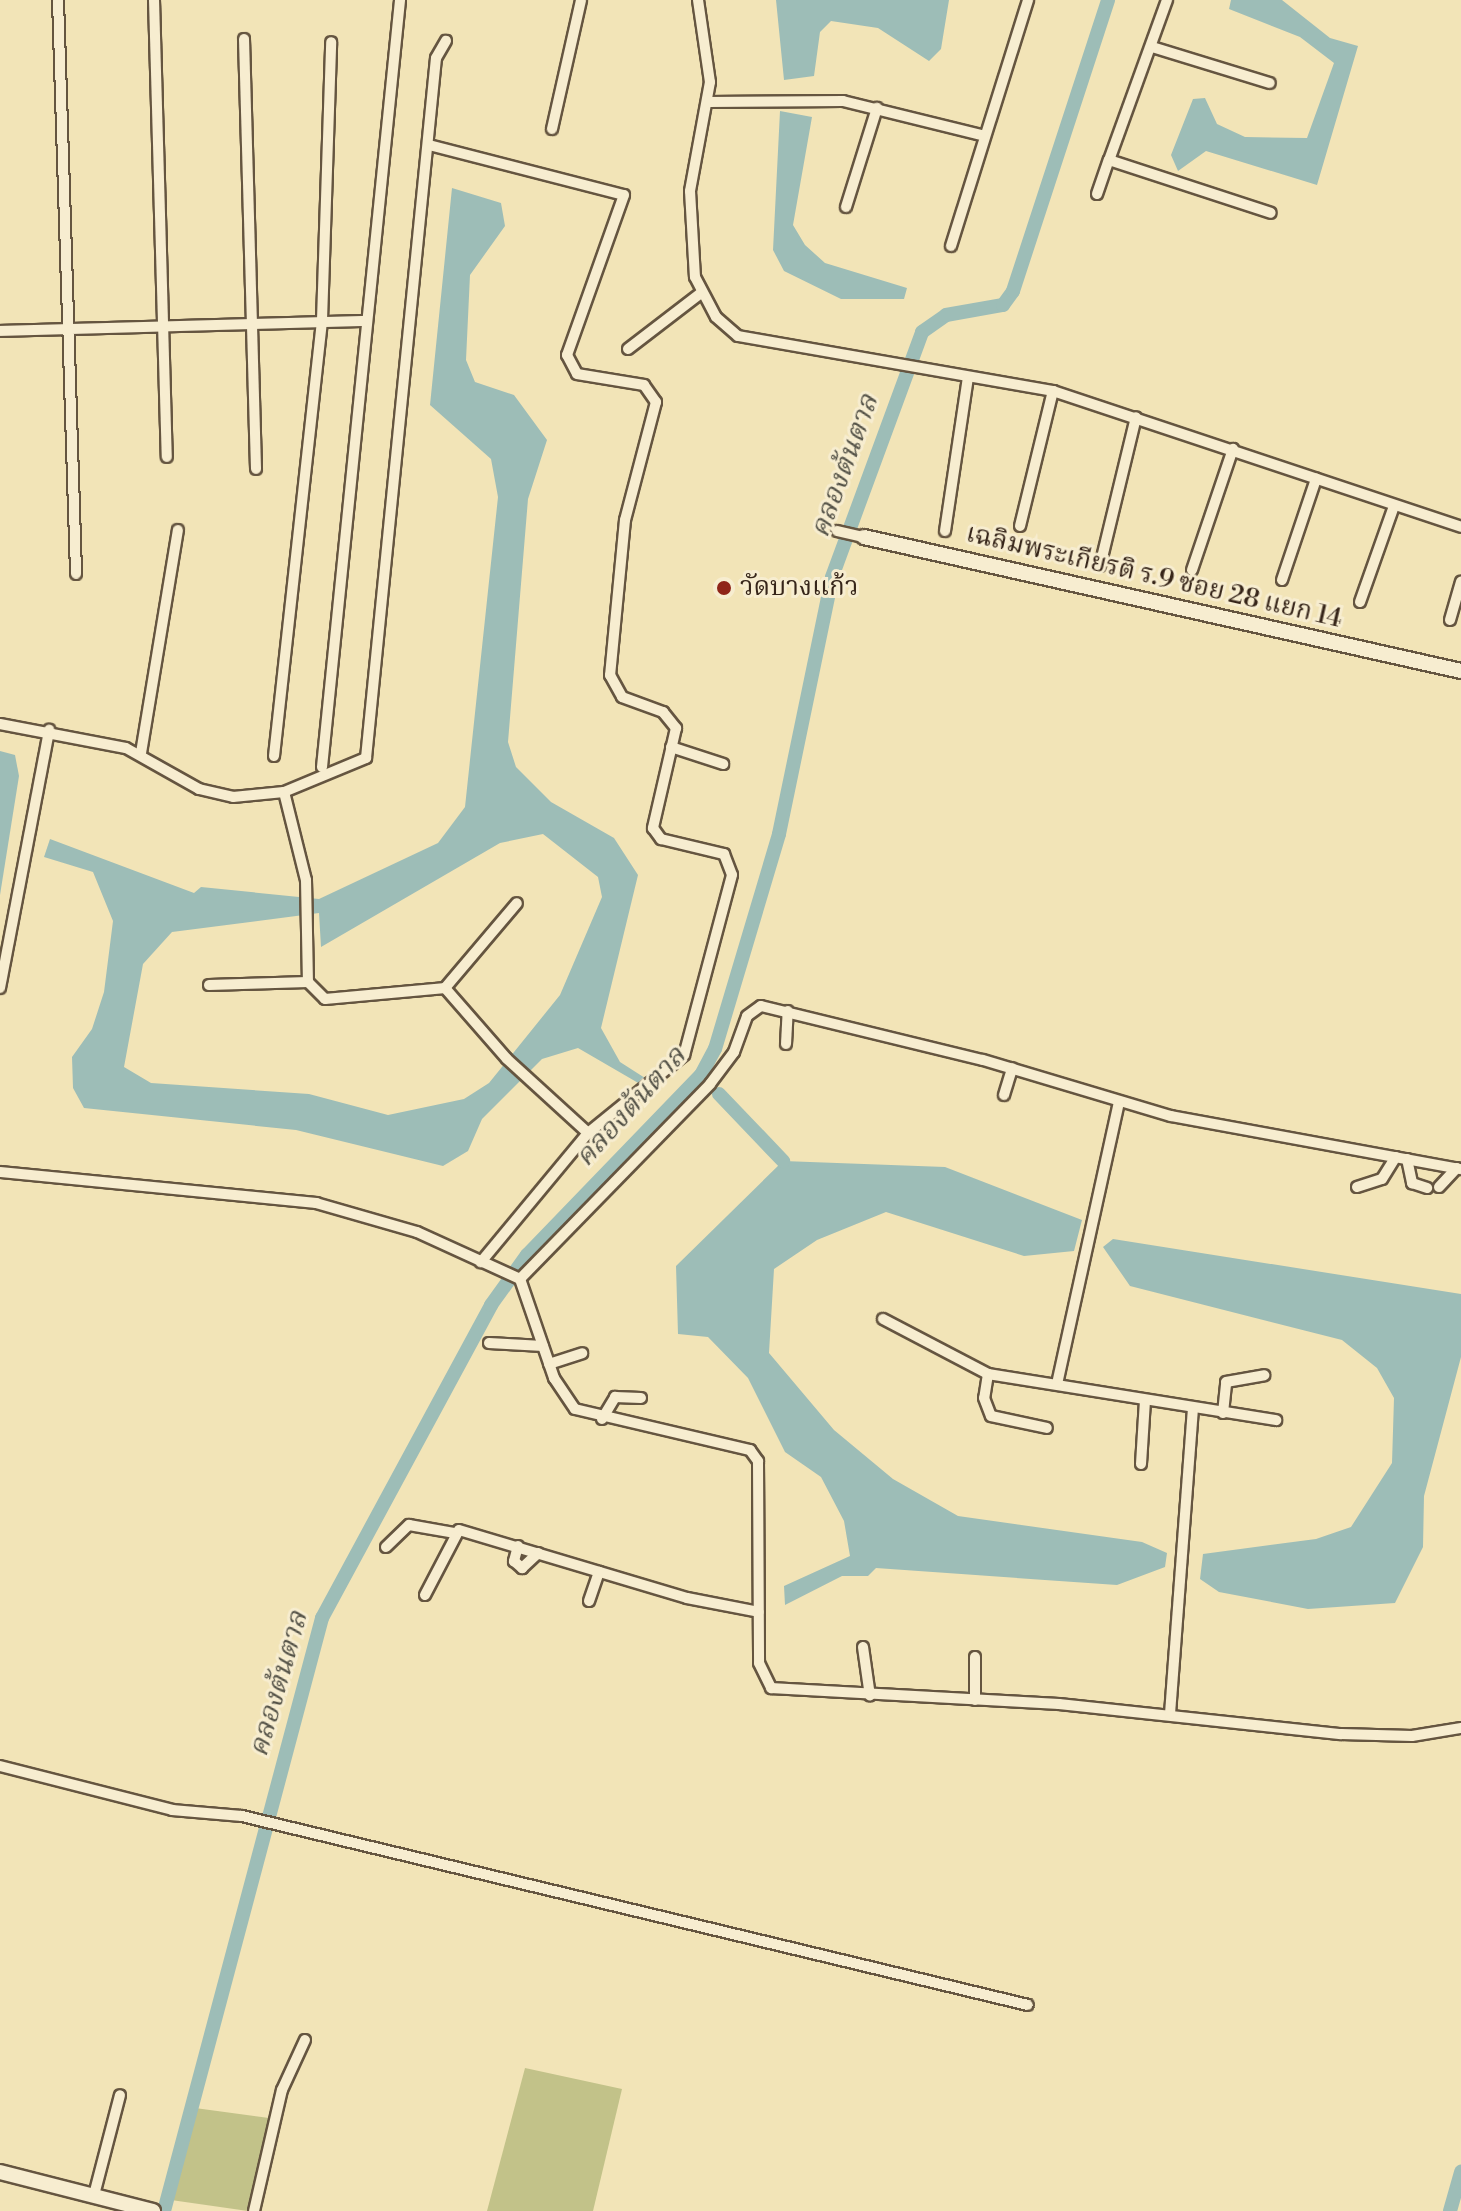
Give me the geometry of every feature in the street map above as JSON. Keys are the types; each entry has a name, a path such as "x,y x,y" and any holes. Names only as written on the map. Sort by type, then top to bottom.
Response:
{"street":[{"path":"58,0 76,574"},
{"path":"154,0 167,457"},
{"path":"322,767 400,0"},
{"path":"552,129 581,0"},
{"path":"698,0 708,102 690,191 701,293 738,336 890,365 1053,391 1461,527"},
{"path":"951,246 1028,0"},
{"path":"1097,194 1167,0"},
{"path":"244,39 256,469"},
{"path":"0,724 49,730 141,753 217,796 284,792 353,769 373,740 436,58 446,41"},
{"path":"274,756 322,320 331,42"},
{"path":"1152,47 1270,83"},
{"path":"708,102 843,101 985,136"},
{"path":"846,207 877,108"},
{"path":"429,145 624,195 567,355 577,374 655,391 625,520 610,675 622,697 671,719 671,747 653,828 661,839 724,854 732,875 691,1042 588,1133 486,1264"},
{"path":"1109,160 1271,213"},
{"path":"628,349 701,293"},
{"path":"0,331 254,321 366,321"},
{"path":"945,531 968,378"},
{"path":"1020,526 1053,391"},
{"path":"1100,566 1136,417"},
{"path":"1192,570 1233,449"},
{"path":"1282,580 1316,479"},
{"path":"1360,602 1394,506"},
{"path":"141,753 178,530"},
{"name":"เฉลิมพระเกียรติ ร.9 ซอย 28 แยก 14","path":"837,531 1461,671"},
{"path":"1450,620 1461,582"},
{"path":"0,988 49,730"},
{"path":"671,747 723,764"},
{"path":"284,792 306,880 308,982 325,999 445,988 517,903"},
{"path":"209,985 308,982"},
{"path":"445,988 507,1059 588,1133"},
{"path":"516,1278 710,1084 753,1009 788,1011 1012,1068 1119,1103 1459,1168"},
{"path":"786,1044 788,1011"},
{"path":"1004,1095 1012,1068"},
{"path":"1057,1384 1119,1103"},
{"path":"1357,1187 1382,1179 1402,1158"},
{"path":"1402,1158 1412,1183 1427,1188"},
{"path":"1439,1187 1459,1168"},
{"path":"0,1172 268,1193 372,1217 516,1278 549,1364 575,1409 602,1419 750,1450 760,1473 761,1678 771,1688 1170,1714 1341,1734 1426,1736 1461,1728"},
{"path":"883,1319 988,1374 1276,1420"},
{"path":"489,1343 543,1346"},
{"path":"549,1364 582,1353"},
{"path":"988,1374 984,1398 991,1416 1047,1428"},
{"path":"1223,1413 1226,1382 1264,1375"},
{"path":"602,1419 615,1397 641,1398"},
{"path":"1141,1464 1145,1400"},
{"path":"1170,1714 1193,1409"},
{"path":"386,1547 409,1525 455,1533 518,1546 599,1572 759,1612"},
{"path":"425,1595 455,1533"},
{"path":"518,1546 514,1561 522,1568 538,1553"},
{"path":"589,1601 599,1572"},
{"path":"863,1647 870,1696"},
{"path":"975,1657 975,1700"},
{"path":"0,1766 172,1810 242,1816 1028,2005"},
{"path":"254,2211 282,2090 305,2040"},
{"path":"94,2195 120,2095"},
{"path":"0,2172 153,2211"}],"green space":[{"path":"525,2068 622,2089 593,2211 487,2211"},
{"path":"195,2108 269,2118 248,2211 171,2200"}],"water":[{"path":"776,0 949,0 941,49 929,61 878,28 831,21 820,32 814,76 784,80"},
{"path":"1231,0 1282,0 1330,38 1358,46 1317,185 1206,151 1178,171 1171,155 1193,99 1205,98 1217,124 1245,137 1307,138 1334,63 1300,37 1229,9"},
{"path":"780,111 812,117 793,225 805,245 825,263 907,288 904,299 841,299 784,271 773,250"},
{"path":"452,188 501,203 505,226 470,275 466,360 475,382 514,395 547,440 528,499 508,742 516,767 551,802 614,838 638,875 601,1028 620,1062 645,1078 640,1084 578,1048 542,1059 482,1119 468,1151 443,1166 296,1130 84,1108 73,1088 72,1057 92,1029 104,992 113,921 93,872 44,857 50,839 194,893 201,887 319,899 438,843 465,807 498,497 491,459 430,405","holes":["543,834 598,877 602,897 560,995 489,1083 464,1099 388,1115 309,1094 151,1083 124,1067 143,964 172,932 319,913 321,947 500,843"]},
{"path":"0,751 15,755 19,776 0,895"},
{"path":"783,1161 945,1167 1082,1220 1074,1251 1024,1256 886,1212 817,1240 774,1269 769,1353 834,1430 893,1479 958,1516 1142,1542 1167,1553 1165,1567 1117,1585 876,1568 868,1576 842,1576 785,1605 784,1586 850,1556 844,1521 821,1477 785,1452 748,1378 708,1337 678,1334 676,1266"},
{"path":"1113,1239 1461,1294 1461,1357 1424,1496 1423,1547 1395,1603 1308,1609 1219,1592 1200,1579 1203,1554 1316,1539 1351,1527 1392,1463 1394,1398 1377,1368 1342,1340 1130,1286 1103,1247"}],"waterway":[{"name":"คลองต้นตาล","path":"164,2211 322,1618 491,1305 527,1255 701,1075 715,1049 779,834 832,577 922,332 946,315 1003,305 1013,291 1108,0"},
{"path":"719,1094 783,1161"},
{"path":"1450,2211 1461,2172"}],"place":[{"name":"วัดบางแก้ว","path":"724,588"}]}
